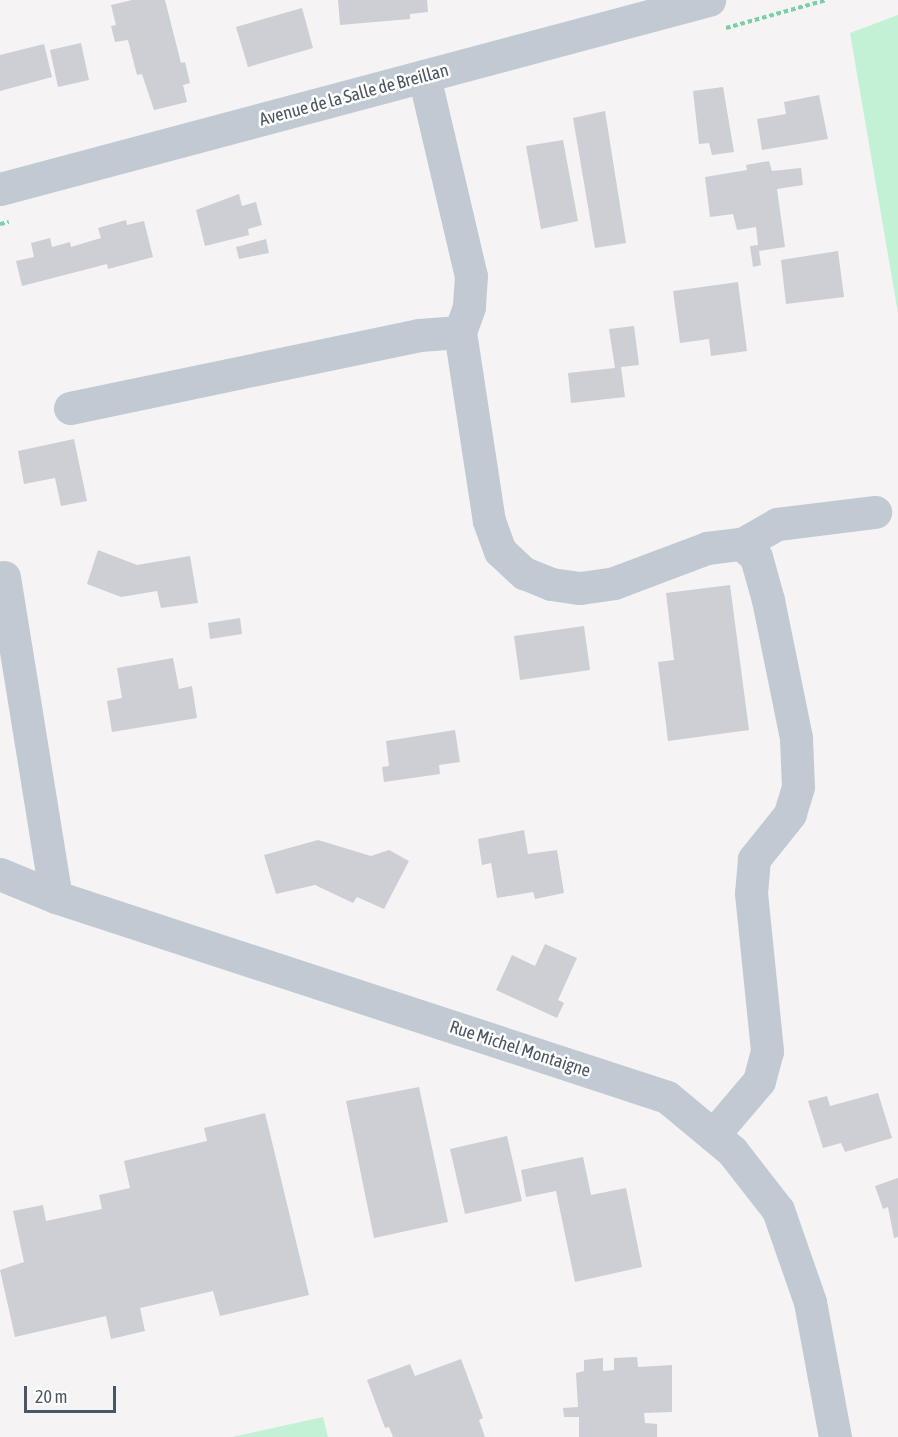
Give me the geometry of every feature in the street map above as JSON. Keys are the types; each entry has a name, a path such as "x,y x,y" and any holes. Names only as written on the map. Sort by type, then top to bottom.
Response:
{"street":[{"name":"Avenue de la Salle de Breillan","path":"0,189 709,0"},
{"path":"424,76 471,276 469,307 460,332 489,521 501,551 524,573 552,584 580,588 614,583 707,548 742,544 777,524 875,512"},
{"path":"70,408 419,335 460,332"},
{"path":"713,1135 759,1081 767,1051 751,894 754,860 790,814 798,787 796,738 768,600 756,557 742,544"},
{"path":"4,577 56,897"},
{"name":"Rue Michel Montaigne","path":"0,874 56,897 667,1096 732,1151 778,1210 810,1302 835,1437"}],"green space":[{"path":"898,15 898,313 850,33"},
{"path":"323,1417 328,1437 232,1437"}],"building":[{"path":"132,0 165,0 181,63 185,62 190,83 183,85 187,102 154,110 142,74 137,75 128,40 115,42 111,26 116,25 111,5"},
{"path":"338,0 427,0 428,12 410,14 410,19 340,25"},
{"path":"302,8 313,48 248,67 236,27"},
{"path":"81,43 89,80 58,87 50,50"},
{"path":"44,44 52,77 0,91 0,55"},
{"path":"723,87 734,152 712,155 709,143 699,144 693,91"},
{"path":"819,95 828,139 762,150 757,119 786,114 784,102"},
{"path":"605,111 626,243 595,248 573,118"},
{"path":"563,140 578,221 541,229 526,146"},
{"path":"769,161 772,171 801,168 803,185 777,189 785,247 759,251 761,265 753,267 750,246 758,245 756,227 737,230 733,214 710,217 705,177 747,170 746,165"},
{"path":"239,194 242,206 256,202 262,225 248,229 249,235 205,246 196,210"},
{"path":"126,220 127,225 144,221 153,257 108,269 107,264 22,286 16,261 34,257 31,243 50,238 52,247 70,242 71,247 101,238 98,228"},
{"path":"266,239 269,253 239,259 236,247"},
{"path":"838,251 844,297 786,304 781,260"},
{"path":"738,282 747,351 711,356 709,339 680,343 673,291"},
{"path":"634,326 639,365 621,367 625,397 571,403 568,373 615,368 609,329"},
{"path":"74,439 87,501 61,506 55,478 24,484 18,451"},
{"path":"98,550 137,565 190,556 198,603 161,608 157,591 121,597 87,584"},
{"path":"730,585 749,730 668,741 658,662 674,660 666,593"},
{"path":"240,618 242,634 210,639 208,623"},
{"path":"584,626 590,670 520,680 514,636"},
{"path":"173,658 179,689 192,686 197,718 112,732 107,701 122,698 117,668"},
{"path":"455,730 460,762 439,765 440,774 384,782 382,767 389,766 386,741"},
{"path":"524,830 528,854 557,850 564,893 535,899 533,892 497,898 491,863 482,865 478,839"},
{"path":"318,840 371,856 389,850 409,861 384,909 357,897 353,903 315,885 276,894 264,855"},
{"path":"545,944 577,958 558,1000 564,1003 557,1018 496,990 512,955 535,966"},
{"path":"419,1087 448,1222 374,1238 346,1101"},
{"path":"878,1093 892,1138 845,1152 841,1143 823,1148 808,1101 827,1096 830,1106"},
{"path":"265,1113 309,1295 220,1316 213,1291 140,1308 145,1331 111,1339 106,1316 15,1337 0,1270 24,1262 13,1211 43,1205 46,1221 102,1209 99,1195 130,1188 124,1161 207,1141 204,1128"},
{"path":"507,1136 522,1201 465,1214 450,1149"},
{"path":"583,1157 591,1195 626,1188 642,1267 575,1282 556,1191 526,1197 521,1170"},
{"path":"898,1178 898,1237 894,1238 888,1207 883,1209 875,1186"},
{"path":"637,1357 638,1367 672,1365 672,1412 644,1413 645,1423 657,1424 657,1437 579,1437 579,1417 564,1417 563,1408 578,1407 576,1373 584,1371 584,1360 603,1358 603,1371 614,1370 614,1358"},
{"path":"461,1359 483,1418 479,1420 485,1437 393,1437 389,1427 385,1428 367,1380 410,1364 415,1376"}]}
